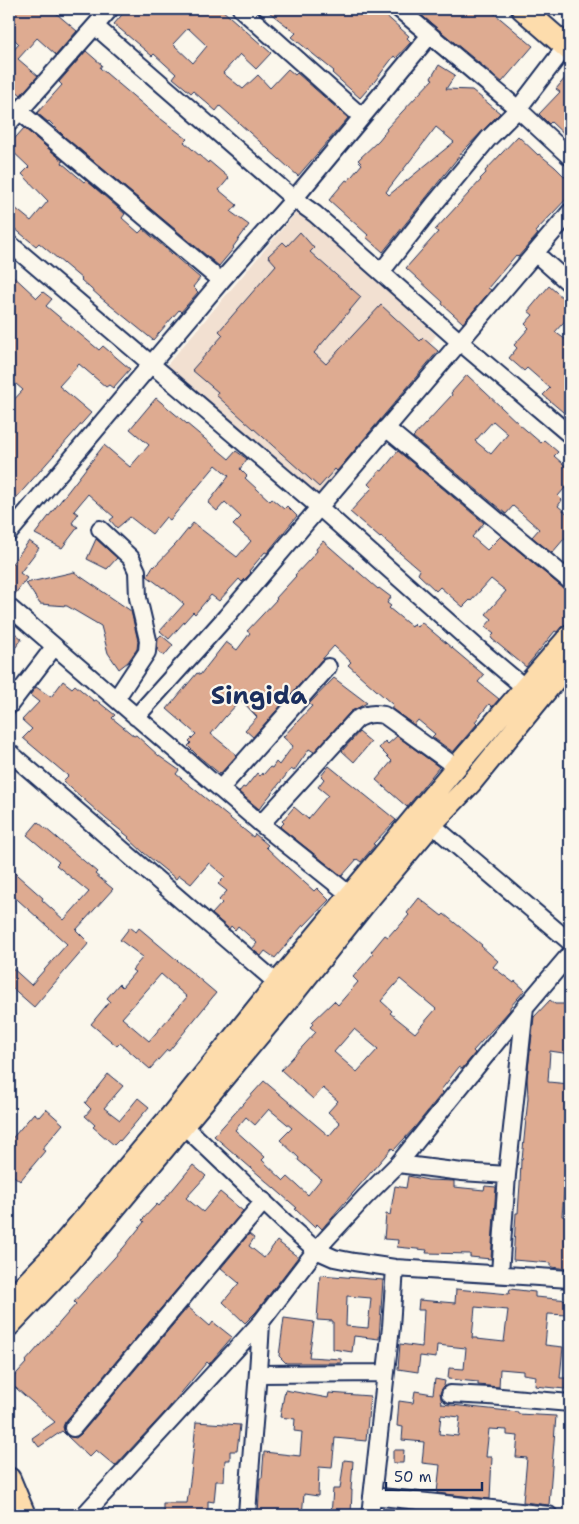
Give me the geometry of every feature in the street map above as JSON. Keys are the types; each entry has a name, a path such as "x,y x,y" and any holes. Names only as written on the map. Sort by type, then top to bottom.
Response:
{"highway":[{"path":"523,9 568,48"},
{"path":"9,1479 23,1515"},
{"path":"9,1496 23,1515"}],"main road":[{"path":"9,1301 286,1003 364,906 425,819 456,768 570,635"},
{"path":"9,1326 69,1263 277,983 350,895 425,819 472,782 570,662"}],"street":[{"path":"110,9 14,117 221,281"},
{"path":"241,9 362,117"},
{"path":"399,9 518,109 570,157"},
{"path":"95,26 570,435"},
{"path":"9,533 221,281 294,199 430,36"},
{"path":"381,272 488,139 518,109 568,48"},
{"path":"136,717 226,617 570,212"},
{"path":"9,243 319,507 524,687"},
{"path":"535,253 570,284"},
{"path":"386,428 570,580"},
{"path":"100,529 131,558 137,571 138,598 148,640 147,652 116,699"},
{"path":"9,607 220,789 350,895"},
{"path":"9,706 54,647"},
{"path":"220,789 328,666"},
{"path":"262,824 357,719 371,713 384,715 456,768"},
{"path":"9,752 277,983"},
{"path":"425,819 570,942"},
{"path":"84,1515 261,1322 316,1250 398,1164 570,954"},
{"path":"500,1274 507,1175 525,1007"},
{"path":"177,1120 316,1250 334,1258 395,1268 570,1279"},
{"path":"398,1164 462,1172 507,1175"},
{"path":"73,1428 264,1201"},
{"path":"370,1515 386,1373 395,1268"},
{"path":"248,1515 261,1322"},
{"path":"258,1374 386,1373"},
{"path":"450,1394 570,1403"},
{"path":"372,1496 548,1515"}],"shaded area":[{"path":"300,208 436,335 320,502 161,372"}],"building":[{"path":"9,9 51,9 77,31 56,55 37,38 18,59 38,76 21,95 9,85 9,52 11,53 19,44 9,34"},
{"path":"127,9 221,9 271,53 256,69 240,54 223,73 243,89 258,75 270,88 288,69 295,75 297,73 348,118 298,176 220,106 216,111 193,91 191,93 173,78 176,74 154,54 152,56 114,24","holes":["188,28 207,46 193,63 173,44"]},
{"path":"265,9 374,9 381,15 383,13 409,36 407,38 411,42 396,58 394,56 360,98 332,73 334,71 292,37 296,33"},
{"path":"414,9 489,9 533,46 502,82"},
{"path":"86,51 102,65 100,68 187,139 184,142 229,178 219,190 237,205 231,212 249,225 219,266 66,138 49,121 37,113 62,85 59,82"},
{"path":"439,65 455,75 446,89 472,90 500,113 464,150 383,252 366,237 368,235 329,200 362,164 358,160 379,140 386,129 433,79 431,78","holes":["436,127 454,142 389,195 386,192"]},
{"path":"570,72 570,140 551,122 549,124 539,114 560,92 556,89"},
{"path":"24,128 63,161 62,163 84,182 86,180 125,214 122,218 139,233 143,229 200,278 193,287 198,292 181,312 179,310 153,340 100,297 82,279 39,243 36,246 9,224 9,203 31,221 48,201 22,174 29,167 9,148 9,145"},
{"path":"518,136 570,182 570,195 535,232 538,234 518,257 516,255 488,288 491,290 463,323 406,268 438,232 435,230 481,180 486,173 485,171"},
{"path":"300,232 314,248 310,252 361,297 314,353 326,364 381,305 420,341 423,338 438,351 337,471 335,469 319,487 216,395 218,392 192,370 223,335 219,331 276,265 268,256 283,242 287,246"},
{"path":"9,272 37,298 43,292 52,299 46,306 99,350 103,346 130,369 113,388 109,385 106,387 79,364 59,386 91,413 9,506 9,405 23,390 9,378"},
{"path":"549,286 570,304 570,315 555,332 569,342 570,346 570,418 543,395 550,388 527,368 524,371 509,358 517,348 514,345 529,328 525,324 533,315 528,311"},
{"path":"467,375 541,443 544,440 558,452 554,456 570,470 570,482 558,496 562,500 558,506 570,516 570,532 552,553 532,537 539,529 513,506 506,514 413,437 452,395 451,393","holes":["493,421 508,434 491,454 475,441"]},
{"path":"156,398 229,459 236,451 247,459 240,469 247,476 245,478 270,501 272,499 284,509 287,506 297,516 267,553 265,552 249,571 251,573 242,582 239,579 219,601 211,595 195,614 193,612 169,639 160,631 184,604 147,576 153,566 176,544 193,523 237,557 251,541 233,525 241,517 225,502 217,511 208,503 229,476 216,465 170,520 166,517 152,534 130,517 117,528 110,520 114,517 88,494 74,511 78,514 72,523 78,527 62,548 35,534 104,445 130,467 149,445 130,429"},
{"path":"398,451 484,523 472,537 487,550 501,536 564,589 570,591 570,622 561,627 557,632 555,631 526,667 492,639 491,637 494,634 485,627 492,619 486,614 506,591 491,579 463,607 440,587 436,591 418,574 420,570 350,512 372,488 368,484 380,470 382,471"},
{"path":"96,539 117,558 107,569 87,559"},
{"path":"29,541 39,548 20,573 27,578 12,598 9,597 9,564 11,565"},
{"path":"323,541 378,589 391,597 387,603 391,606 389,608 412,627 414,624 417,627 421,622 484,675 478,682 499,699 492,707 489,704 475,722 477,724 453,752 432,737 435,734 418,720 414,725 391,708 393,705 348,665 351,662 334,646 253,737 245,730 257,717 241,700 225,717 211,734 237,755 220,774 188,746 191,743 189,741 196,734 167,709 197,673 200,675 226,642 237,650 250,633 247,631 277,599 295,575 317,551 316,549"},
{"path":"74,572 131,611 138,641 137,649 128,662 119,669 108,653 101,626 67,606 40,604 26,583"},
{"path":"9,628 22,639 9,656"},
{"path":"161,635 173,645 164,656 157,650 158,638"},
{"path":"334,678 367,703 350,712 314,752 309,749 294,771 291,769 259,809 239,792 243,787 245,788 257,773 260,776 262,773 263,775 276,762 279,765 293,746 283,737 312,706 309,704"},
{"path":"63,681 72,688 75,685 115,715 112,718 179,770 176,774 253,837 255,834 268,845 266,847 287,867 314,891 317,888 329,900 303,925 275,958 265,951 261,956 252,949 257,943 238,926 235,930 231,926 229,929 212,914 222,903 219,900 227,891 218,884 225,877 209,863 191,884 179,875 176,879 63,781 68,776 23,738 32,729 22,720 39,702 30,695 36,687 51,697"},
{"path":"359,732 371,742 354,762 342,751"},
{"path":"397,736 439,767 407,807 376,780 392,761 379,748 385,741 388,744"},
{"path":"329,766 396,820 373,844 375,845 361,862 357,859 342,876 280,827 284,823 282,821 294,807 308,819 328,795 318,787 324,779 321,776"},
{"path":"38,822 97,872 95,874 113,889 76,930 89,943 34,1007 9,985 9,965 31,985 67,944 9,892 9,868 43,898 42,900 64,920 89,892 56,865 59,862 27,835"},
{"path":"419,898 442,916 444,914 482,945 498,961 493,967 525,990 510,1007 510,1010 473,1051 475,1053 462,1069 459,1067 441,1090 443,1092 415,1127 394,1150 392,1148 322,1229 317,1224 314,1227 295,1209 297,1208 214,1136 264,1081 329,1136 340,1123 328,1112 338,1101 323,1088 313,1099 281,1070 316,1032 310,1027 314,1023 312,1022 334,1001 338,1005 358,982 353,977 373,954 371,952 385,935 388,937 396,930 409,915 407,913","holes":["400,979 436,1009 415,1033 390,1013 392,1011 381,1001","354,1029 378,1049 357,1072 334,1052","269,1109 292,1128 280,1140 299,1158 298,1160 321,1179 308,1195 288,1177 284,1181 262,1160 265,1157 235,1130 246,1117 255,1125"]},
{"path":"130,927 136,932 139,928 216,993 169,1051 167,1050 150,1069 120,1043 117,1046 91,1024 110,1001 107,998 119,984 122,987 135,972 132,970 143,957 120,940","holes":["161,974 187,997 149,1041 122,1018"]},
{"path":"550,1000 555,1004 570,1004 570,1054 550,1051 548,1082 570,1084 570,1171 568,1171 565,1184 562,1216 570,1217 569,1269 551,1267 551,1263 513,1260 528,1098 527,1078 534,1017"},
{"path":"108,1074 123,1086 104,1108 120,1120 138,1098 149,1107 120,1141 114,1145 93,1127 95,1125 85,1116 91,1109 85,1103"},
{"path":"46,1109 63,1124 42,1149 45,1151 20,1181 9,1172 9,1142 34,1113 39,1117"},
{"path":"193,1165 206,1176 186,1198 203,1212 220,1192 243,1211 65,1422 63,1427 66,1435 62,1431 39,1447 32,1438 55,1422 9,1382 76,1304 74,1302 124,1247 144,1222 142,1220 157,1204 159,1206"},
{"path":"408,1176 428,1180 454,1181 454,1187 484,1190 485,1186 496,1187 491,1259 470,1257 470,1254 426,1253 427,1250 397,1247 398,1240 384,1239 386,1214 390,1215 395,1186 406,1188"},
{"path":"249,1234 254,1238 249,1246 264,1258 277,1241 298,1257 256,1312 245,1323 223,1302 239,1283 221,1268"},
{"path":"320,1275 383,1280 379,1339 354,1336 352,1352 333,1349 333,1321 317,1320","holes":["347,1296 371,1298 368,1328 346,1326"]},
{"path":"456,1289 509,1294 510,1289 535,1292 535,1297 569,1300 567,1315 548,1314 545,1345 563,1347 560,1378 566,1378 565,1389 535,1386 536,1376 523,1374 523,1371 500,1369 499,1387 478,1385 478,1382 448,1379 449,1368 464,1369 466,1348 437,1345 436,1358 420,1356 418,1372 398,1369 400,1344 422,1347 424,1310 418,1310 419,1300 455,1303","holes":["475,1307 508,1310 504,1342 472,1338"]},
{"path":"188,1307 210,1326 213,1322 232,1337 209,1364 207,1362 166,1411 115,1466 96,1450 89,1457 67,1436 76,1438 81,1434"},
{"path":"284,1318 314,1322 309,1357 341,1359 341,1363 286,1363 279,1356"},
{"path":"435,1379 445,1381 440,1393 442,1404 518,1412 518,1414 556,1416 549,1505 523,1502 527,1458 516,1457 518,1436 507,1435 507,1430 489,1429 486,1457 492,1457 490,1499 437,1493 440,1465 422,1463 424,1442 402,1440 403,1427 397,1426 399,1401 413,1403 415,1391 433,1394","holes":["441,1415 460,1417 458,1436 439,1434"]},
{"path":"285,1390 328,1398 329,1393 370,1396 366,1441 335,1438 332,1468 319,1467 318,1496 304,1494 302,1515 258,1515 260,1478 262,1478 264,1452 300,1456 302,1432 294,1431 295,1419 280,1417"},
{"path":"196,1422 240,1425 237,1451 230,1451 230,1460 225,1460 224,1481 216,1481 214,1502 208,1501 208,1515 163,1515 163,1503 187,1503"},
{"path":"393,1450 404,1450 403,1463 393,1463"},
{"path":"344,1460 353,1461 351,1515 331,1515 333,1489 340,1489"}],"district":[{"name":"Singida","path":"259,695"}]}
